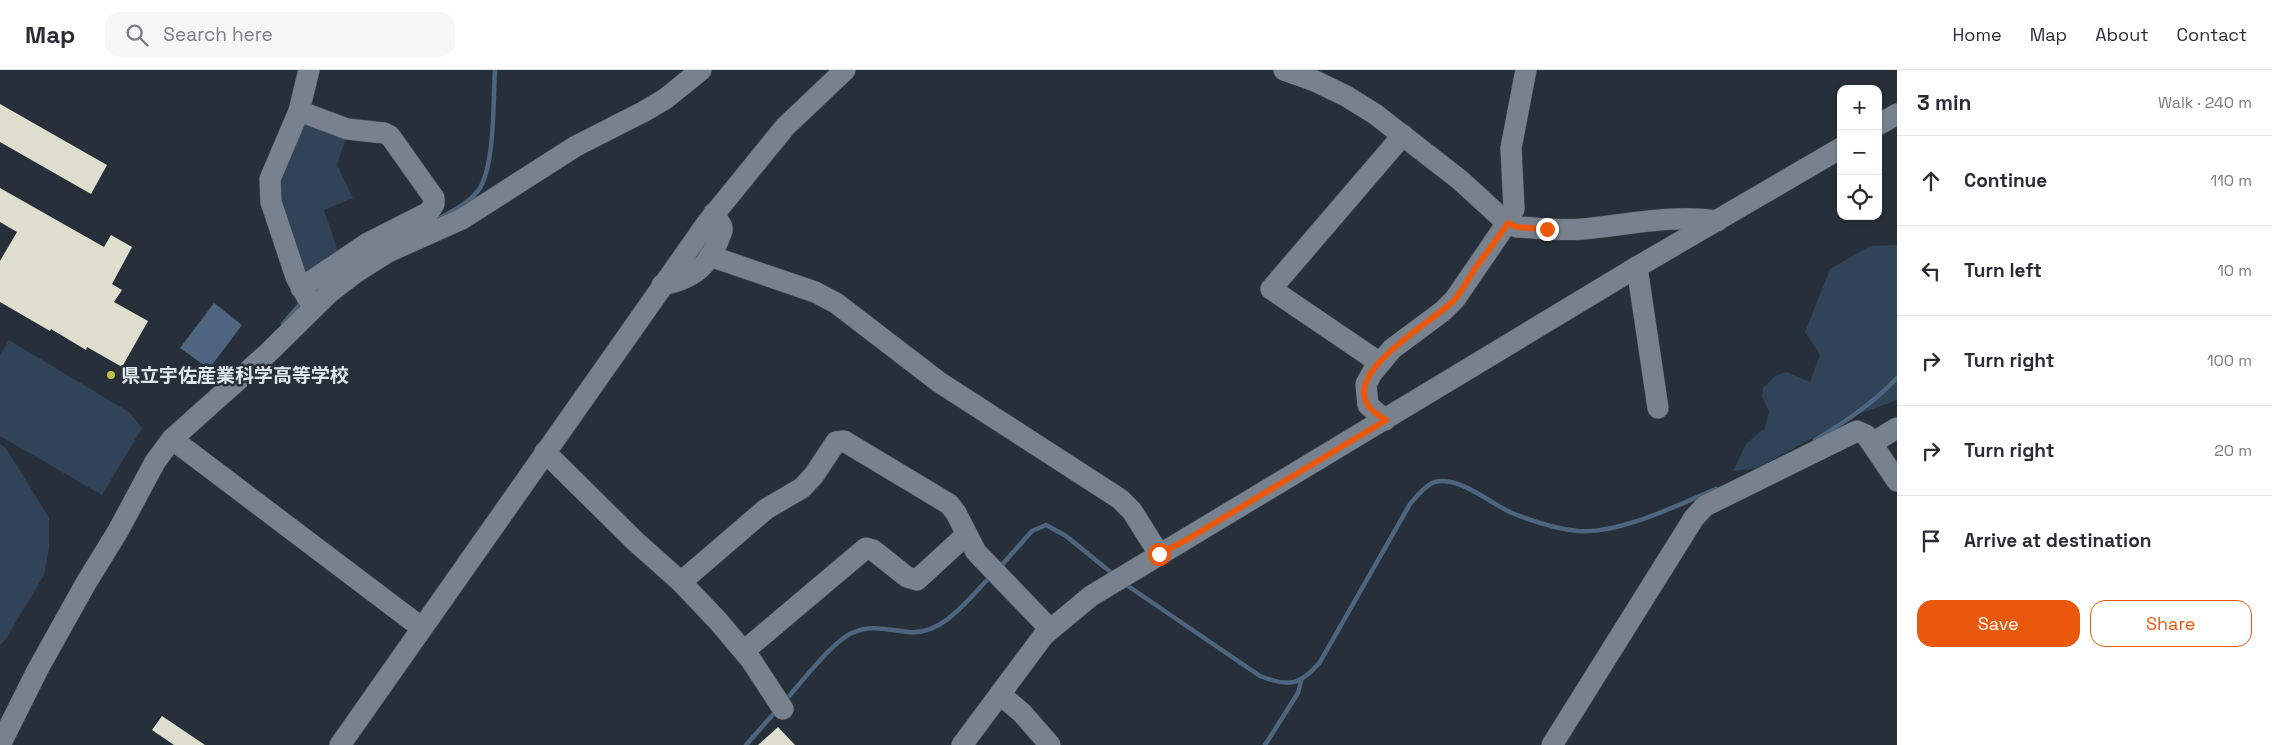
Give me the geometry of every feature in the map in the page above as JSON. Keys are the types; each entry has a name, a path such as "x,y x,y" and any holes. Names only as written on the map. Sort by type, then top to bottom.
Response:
{"street":[{"path":"309,70 299,111 270,179 269,190 271,202 301,288 313,308"},
{"path":"0,745 38,670 86,583 118,531 155,462 172,439 267,354 336,287 372,261 414,239 462,219 576,146 666,99 701,70"},
{"path":"340,745 714,213 785,127 845,70"},
{"path":"1284,70 1346,96 1403,135 1460,180 1508,223 1517,227 1581,229 1677,218 1717,221"},
{"path":"1386,420 1368,405 1365,394 1366,384 1380,362 1392,349 1443,311 1455,299 1508,223 1514,209 1511,148 1526,70"},
{"path":"299,111 348,129 384,133 390,136 434,198 434,204 429,212 368,243 301,288"},
{"path":"1882,123 1897,114"},
{"path":"1380,362 1271,289 1403,135"},
{"path":"962,745 1036,644 1050,629 1090,596 1837,150"},
{"path":"662,285 689,278 710,256 722,231 722,227 714,213"},
{"path":"710,256 815,292 836,302 939,382 1120,499 1132,511 1159,554"},
{"path":"1637,268 1658,408"},
{"path":"1872,443 1897,428"},
{"path":"1552,745 1699,511 1711,502 1857,432 1866,435 1897,481"},
{"path":"172,439 422,628"},
{"path":"682,582 766,509 802,488 817,470 833,445 844,441 949,504 956,513 976,552 1050,629"},
{"path":"545,452 635,541 682,582 744,651 783,708"},
{"path":"744,651 866,548 873,550 907,577 917,580 966,535"},
{"path":"1000,694 1022,714 1050,745"}],"shaded area":[{"path":"303,119 347,134 337,165 353,198 324,210 339,254 305,275 277,201 280,168"},
{"path":"1897,245 1897,400 1854,416 1757,468 1733,471 1746,444 1765,428 1769,411 1762,397 1763,388 1775,376 1786,372 1810,382 1820,355 1805,332 1830,269 1870,246"},
{"path":"214,303 242,325 209,369 180,348"},
{"path":"9,340 129,412 142,428 102,495 0,436 0,355"},
{"path":"0,444 6,448 49,518 49,548 44,575 5,640 0,645"}],"building":[{"path":"0,104 107,165 91,194 0,142"},
{"path":"0,188 104,247 111,235 132,247 112,284 122,290 114,302 148,321 122,367 87,347 86,350 51,329 50,331 0,302 0,261 17,232 0,222"},
{"path":"162,716 205,745 174,745 152,730"},
{"path":"778,727 795,745 758,745"}],"waterway":[{"path":"440,218 472,197 480,188 485,177 491,148 495,70"},
{"path":"283,324 302,302"},
{"path":"1815,440 1858,412 1897,378"},
{"path":"1125,584 1260,676 1278,682 1293,682 1306,676 1320,662 1410,504 1432,483 1441,481 1452,482 1473,491 1512,513 1545,524 1578,531 1594,531 1630,523 1667,510 1716,489"},
{"path":"1000,567 1032,531 1046,525 1066,536 1113,574"},
{"path":"785,701 826,654 852,633 859,630 880,628 908,632 921,632 933,628 954,614 991,576"},
{"path":"1265,745 1298,693 1301,681"},
{"path":"746,745 776,711"}],"place":[{"name":"県立宇佐産業科学高等学校","path":"111,375"}],"route":[{"path":"1159,554 1188,539 1386,420 1368,405 1365,394 1366,384 1380,362 1392,349 1443,311 1455,299 1508,223 1517,227 1547,229"}]}
